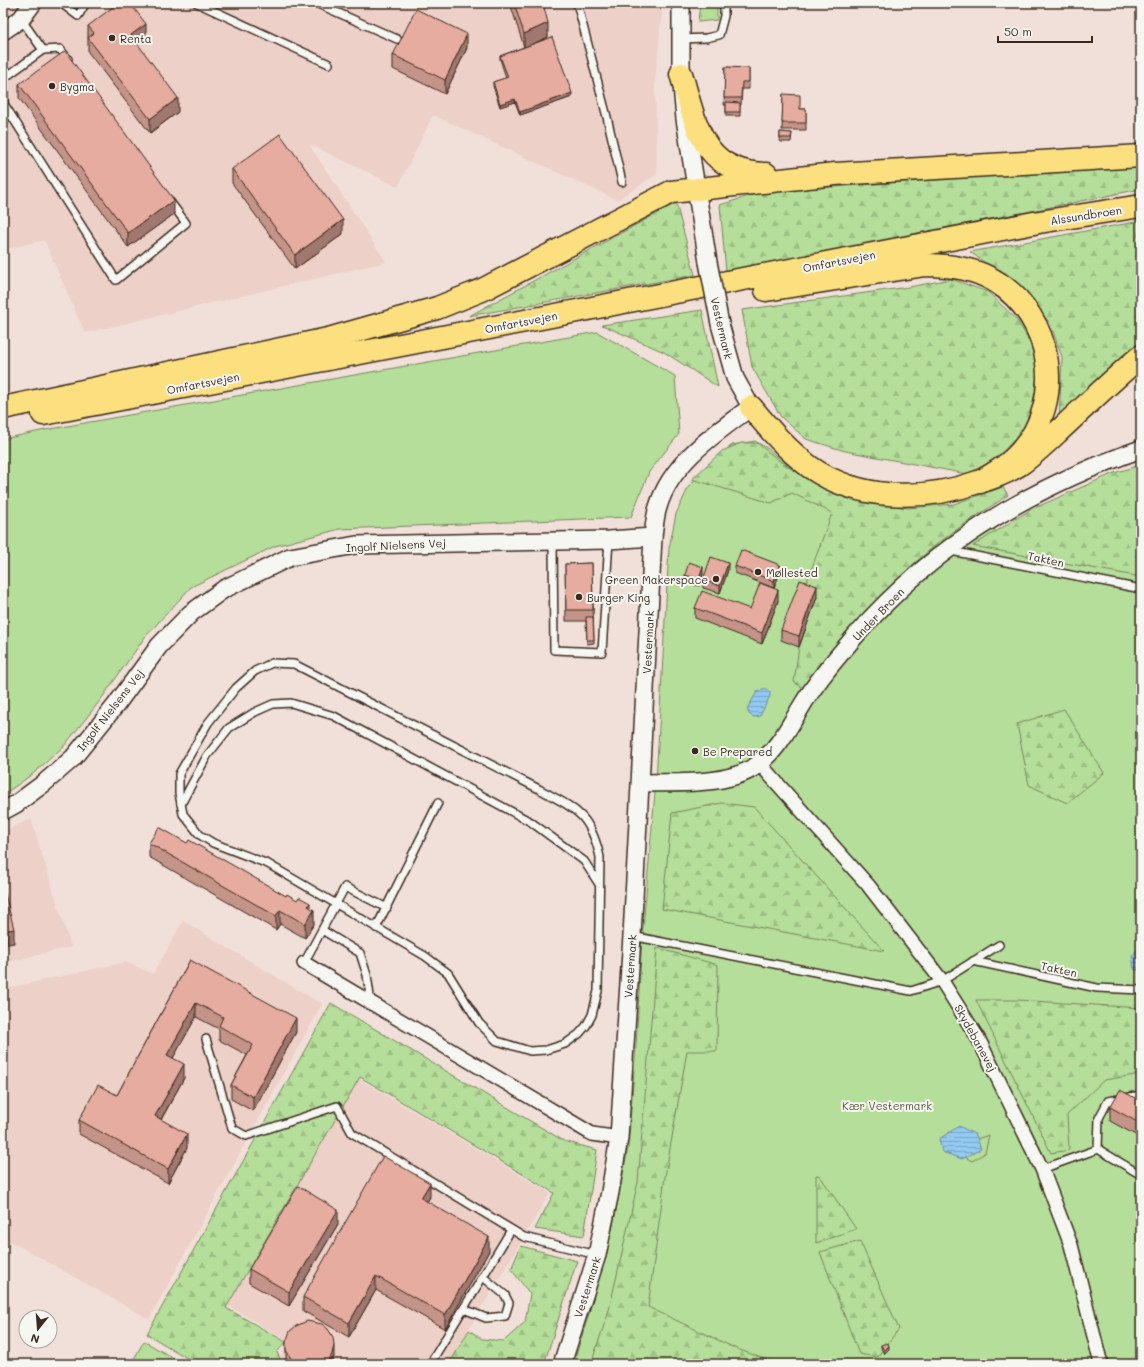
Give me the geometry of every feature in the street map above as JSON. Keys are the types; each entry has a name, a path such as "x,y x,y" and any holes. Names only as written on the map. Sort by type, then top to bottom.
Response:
{"highway":[{"path":"681,74 701,138 719,160 738,170 757,174 835,174"},
{"path":"3,408 328,339 429,310 482,290 671,192 695,188 835,174 1141,156"},
{"name":"Alssundbroen","path":"1039,222 1141,198"},
{"name":"Alssundbroen","path":"1039,222 1141,206"},
{"name":"Omfartsvejen","path":"3,422 1039,222"},
{"path":"580,311 687,302 925,265 949,265 973,271 995,281 1015,296 1030,315 1042,336 1048,360 1049,384 1045,408 1035,431 1022,451 1004,467 980,482"},
{"path":"751,407 785,447 812,468 840,483 872,492 900,495 928,494 954,490 1004,474 1040,449 1141,356"}],"street":[{"path":"3,31 20,19 33,3"},
{"name":"Vestermark","path":"562,1364 597,1255 619,1138 641,783 653,537 658,507 667,485 689,457 718,431 751,407 735,378 720,324 695,188 685,119 681,74 682,3"},
{"name":"Under Broen","path":"641,783 714,780 734,776 760,764 777,745 808,697 840,653 888,599 947,550 1002,511 1039,491 1100,464 1141,450"},
{"name":"Ingolf Nielsens Vej","path":"3,811 16,804 43,784 73,758 116,705 159,646 191,613 224,589 290,557 356,545 609,540 653,537"},
{"name":"Skydebanevej","path":"760,764 868,885 942,981 979,1040 1042,1169 1071,1245 1101,1364"},
{"path":"304,963 592,1134 619,1138"}],"lane":[{"path":"61,3 78,16 86,3"},
{"path":"198,3 329,64"},
{"path":"316,3 397,39"},
{"path":"577,3 607,117 622,182"},
{"path":"681,39 706,38 719,35 724,16 724,3"},
{"path":"20,19 43,50"},
{"path":"74,68 60,49 43,50 3,80 4,104 116,280 186,223 162,190"},
{"path":"553,540 554,650 602,652 609,540"},
{"name":"Takten","path":"947,550 1141,589"},
{"path":"272,663 294,664 532,785 570,806 587,821 595,836 600,857 598,991 592,1014 586,1026 579,1034 565,1044 546,1050 530,1051 497,1041 479,1023 448,973 425,956 268,864 212,843 200,835 183,814 181,804 179,774 208,723 236,688 254,671 272,663"},
{"path":"181,804 207,756 229,728 255,712 273,704 291,703 334,716 531,822 584,861 600,884"},
{"path":"376,928 438,803"},
{"path":"304,963 345,887 387,908"},
{"path":"322,930 360,952 367,975 370,1003"},
{"path":"632,936 911,991 942,981 999,945"},
{"name":"Takten","path":"973,961 1097,988 1141,990"},
{"path":"206,1039 232,1128 246,1136 337,1106 352,1133 511,1230 524,1237 597,1255"},
{"path":"1098,1149 1099,1118 1108,1101 1141,1095"},
{"path":"1042,1169 1098,1149"},
{"path":"1098,1149 1141,1175"},
{"path":"430,1364 511,1230"},
{"path":"464,1309 486,1318 505,1316 509,1303 505,1295 483,1277"}],"shaded area":[{"path":"3,3 663,3 655,80 657,174 617,200 433,115 398,187 309,144 386,262 85,333 44,240 3,250"},
{"path":"31,819 71,947 3,963 3,832"},
{"path":"183,921 322,1004 149,1319 3,1237 3,989 126,962 153,974"},
{"path":"359,1079 550,1193 448,1364 276,1364 289,1342 225,1304"}],"green space":[{"path":"700,3 717,3 717,20 698,22"},
{"path":"1141,165 1141,189 726,272 720,205 762,192"},
{"path":"676,203 695,275 469,316"},
{"path":"1141,221 1141,345 1059,421 1062,357 1050,323 1019,287 970,252"},
{"path":"951,279 988,292 1017,320 1032,346 1041,384 1027,426 996,459 967,474 845,451 806,439 781,417 752,367 742,310 909,287"},
{"path":"702,310 718,387 664,352 602,325"},
{"path":"597,332 675,376 679,434 649,472 631,517 340,529 275,546 191,587 145,637 99,702 64,746 34,773 3,795 3,439 45,430"},
{"name":"Kær Vestermark","path":"755,441 767,448 806,481 840,498 917,511 960,506 1014,544 1141,569 1141,1364 573,1364 588,1317 613,1226 628,1148 642,938 656,782 669,548 676,514 689,486 705,469 732,445"},
{"path":"741,443 757,443 786,466 829,489 863,501 908,508 954,504 1003,487 1008,495 959,528 913,564 864,615 805,689 794,682 799,647 817,597 804,589 832,513 792,493 771,503 692,479 722,451"},
{"path":"1141,465 1141,577 973,546 1030,510 1114,473"},
{"path":"1064,709 1104,773 1067,803 1029,785 1017,724"},
{"path":"722,803 754,807 884,951 662,909 672,813"},
{"path":"657,948 718,965 717,1051 687,1051 665,1177 648,1307 737,1349 778,1364 591,1364 609,1310 638,1182"},
{"path":"976,1000 1018,1000 1141,1008 1141,1074 1104,1080 1067,1115 1069,1150 1051,1153"},
{"path":"331,1003 564,1141 597,1150 584,1236 535,1229 554,1193 360,1077 226,1308 286,1342 277,1352 282,1364 197,1364 147,1334"},
{"path":"989,1135 985,1153 972,1161 963,1156 964,1143"},
{"path":"816,1175 820,1176 856,1229 816,1243"},
{"path":"860,1241 899,1329 877,1357 859,1354 820,1252"},
{"path":"521,1246 577,1261 544,1364 449,1364 469,1330 482,1339 504,1341 525,1322 530,1294 511,1269"},
{"path":"144,1341 183,1364 131,1364"}],"water":[{"path":"765,688 770,692 770,696 760,716 754,717 749,714 747,709 757,692"},
{"path":"1141,945 1141,971 1134,969 1132,956"},
{"path":"959,1126 976,1135 981,1149 962,1159 942,1152 939,1139"}],"building":[{"path":"118,3 130,3 146,24 131,35 178,98 150,119 88,38 94,33 88,26"},
{"path":"514,3 543,3 548,23 524,34"},
{"path":"416,9 467,34 445,80 393,55"},
{"path":"552,37 572,93 520,112 515,99 500,104 493,82 508,77 500,56"},
{"path":"65,51 174,200 128,233 19,84"},
{"path":"725,67 749,68 749,82 742,82 741,98 724,98"},
{"path":"783,94 800,95 800,109 806,109 806,123 782,123"},
{"path":"726,102 740,103 740,112 726,112"},
{"path":"780,132 792,133 791,138 780,138"},
{"path":"280,134 343,220 295,255 232,169"},
{"path":"741,550 780,565 774,581 735,566"},
{"name":"Green Makerspace","path":"711,557 728,563 720,586 703,580"},
{"path":"689,562 703,567 699,579 685,575"},
{"name":"Burger King","path":"592,563 593,610 566,610 565,564"},
{"path":"800,580 817,586 799,636 781,630"},
{"path":"760,583 778,590 762,633 695,608 702,591 750,609"},
{"path":"586,617 593,617 594,640 587,640"},
{"path":"159,827 187,843 189,840 286,896 287,894 297,900 299,897 310,903 308,906 314,910 305,924 280,910 276,916 149,843"},
{"path":"3,886 14,929 3,931"},
{"path":"190,960 296,1018 253,1097 231,1085 253,1045 219,1026 223,1017 196,1003 167,1055 184,1064 155,1116 187,1134 168,1169 79,1120 98,1085 117,1095"},
{"path":"1120,1090 1141,1101 1141,1124 1110,1107"},
{"path":"383,1156 430,1183 421,1198 489,1237 445,1315 376,1276 349,1323 303,1297"},
{"path":"298,1186 338,1210 289,1292 249,1269"},
{"path":"307,1321 322,1324 328,1329 333,1337 334,1345 332,1354 328,1361 323,1364 296,1364 293,1362 286,1350 286,1342 290,1331 296,1326"},
{"path":"888,1343 889,1346 884,1350 881,1345"}],"place":[{"name":"Renta","path":"112,38"},
{"name":"Bygma","path":"52,86"},
{"name":"Møllested","path":"758,572"},
{"name":"Green Makerspace","path":"716,579"},
{"name":"Burger King","path":"579,597"},
{"name":"Be Prepared","path":"695,751"}]}
